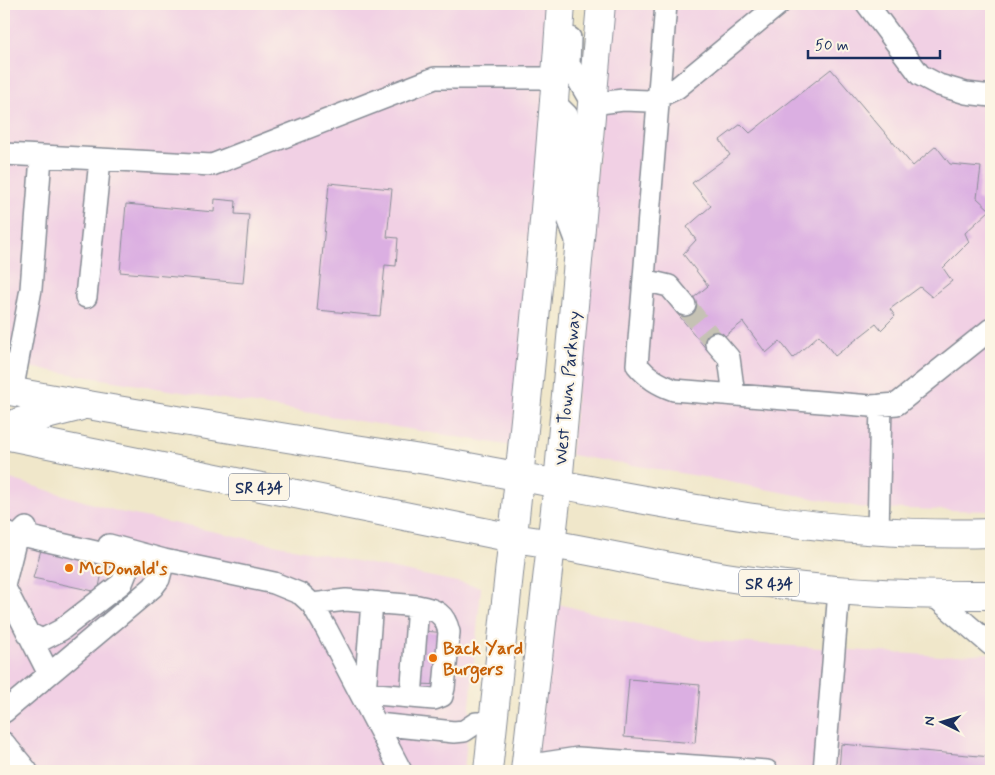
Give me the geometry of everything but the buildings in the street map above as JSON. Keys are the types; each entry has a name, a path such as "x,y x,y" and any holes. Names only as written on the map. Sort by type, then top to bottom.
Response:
{"main road":[{"path":"488,771 520,477 561,4"},
{"name":"West Town Parkway","path":"525,769 558,484 601,4"},
{"path":"7,393 474,468 734,516 789,524 922,534 991,533"},
{"path":"4,430 19,422 87,405"},
{"name":"SR 434","path":"4,435 514,538 727,577 839,591 933,595 991,595"}],"lane":[{"path":"573,4 568,64 592,104 623,100 649,101 677,88 779,4"},
{"path":"666,4 637,365 644,374 656,384 674,390 871,406 897,404 991,329"},
{"path":"867,4 920,75 966,93 991,96"},
{"path":"4,154 212,165 435,78 555,90 567,115 572,134 566,213 579,248"},
{"path":"7,393 31,289 41,157"},
{"path":"86,297 100,160"},
{"path":"644,280 669,286 685,305"},
{"path":"716,343 729,358 734,395"},
{"path":"878,531 881,405"},
{"path":"10,535 30,523 164,560 274,583 301,594 312,604 401,771"},
{"path":"10,535 4,586 49,674"},
{"path":"10,535 26,536 122,558 128,568 122,583 62,630 42,640 28,633"},
{"path":"4,712 152,587 159,578 164,560"},
{"path":"824,771 839,591"},
{"path":"933,595 991,645"},
{"path":"312,604 346,600 372,602 431,608 441,614 450,632 442,696 434,699 364,693 372,602"},
{"path":"411,697 418,606"},
{"path":"377,724 454,732 464,731 476,723 493,723"},
{"path":"4,742 28,771"},
{"path":"525,769 578,758 767,771"}],"shaded area":[{"path":"4,4 551,4 512,446 4,363"},
{"path":"612,4 991,4 991,511 864,508 698,476 571,455"},
{"path":"4,477 120,512 481,587 464,771 4,771"},
{"path":"554,603 702,640 941,656 991,653 991,771 535,771"}],"tunnel":[{"path":"685,305 716,343"}],"place":[{"name":"McDonald's","path":"69,568"},
{"name":"Back Yard Burgers","path":"433,658"}]}
